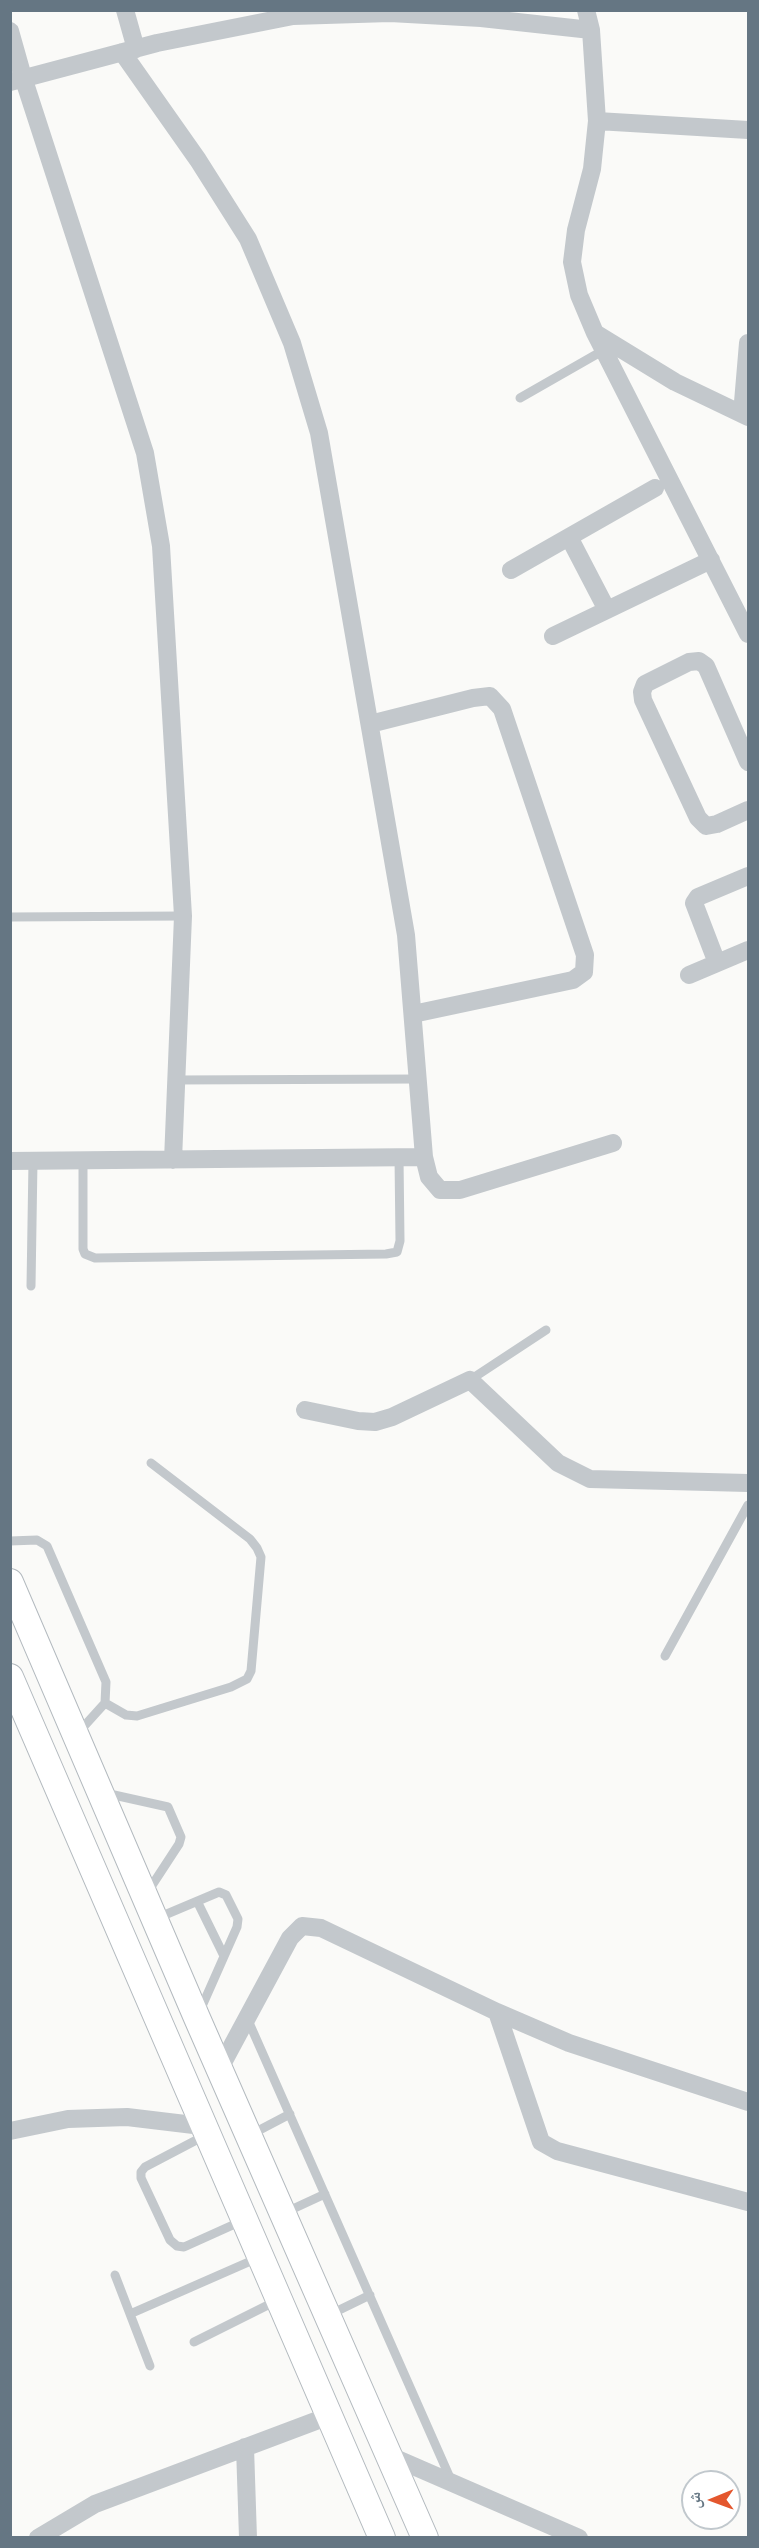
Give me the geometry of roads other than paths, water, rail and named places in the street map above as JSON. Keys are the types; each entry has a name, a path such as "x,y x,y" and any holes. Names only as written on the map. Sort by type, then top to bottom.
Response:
{"street":[{"path":"125,10 129,51 248,239 292,343 319,433 406,935 424,1157 429,1177 440,1190 460,1190 613,1143"},
{"path":"586,10 591,30 597,121 592,169 576,230 572,262 579,295 595,333 748,634"},
{"path":"17,80 129,51 293,16 390,13 478,14 591,30"},
{"path":"10,31 17,80 145,453 161,546 183,916 173,1160"},
{"path":"597,121 748,130"},
{"path":"595,333 675,382 745,415 748,343"},
{"path":"511,570 655,488"},
{"path":"569,537 607,610"},
{"path":"553,636 711,560"},
{"path":"748,762 706,666 699,661 689,662 645,684 642,692 643,700 698,818 706,826 717,824 748,810"},
{"path":"370,724 473,698 490,696 502,709 585,956 584,972 573,980 412,1014"},
{"path":"717,963 694,903 698,897 748,876"},
{"path":"689,975 748,950"},
{"path":"10,1161 424,1157"},
{"path":"306,1410 358,1421 375,1422 392,1417 470,1380 558,1463 590,1479 748,1483"},
{"path":"10,1582 219,2070 425,2538"},
{"path":"10,1677 382,2538"},
{"path":"219,2070 290,1938 302,1926 321,1928 497,2012 569,2043 748,2102"},
{"path":"497,2012 541,2142 557,2151 748,2202"},
{"path":"10,2131 68,2119 126,2117 205,2130"},
{"path":"38,2538 95,2504 329,2416"},
{"path":"245,2447 248,2538"},
{"path":"388,2455 579,2538"}],"lane":[{"path":"520,398 604,350"},
{"path":"10,917 183,916"},
{"path":"176,1080 418,1079"},
{"path":"83,1160 83,1249 85,1254 95,1258 397,1252 400,1241 399,1157"},
{"path":"31,1286 33,1161"},
{"path":"470,1380 546,1330"},
{"path":"105,1703 120,1712 137,1716 231,1687 247,1679 251,1671 261,1557 257,1548 151,1463"},
{"path":"665,1656 748,1505"},
{"path":"10,1541 37,1540 47,1546 106,1682 105,1703 76,1736"},
{"path":"99,1792 168,1807 181,1837 149,1908"},
{"path":"149,1908 197,1901 219,1892 226,1895 238,1919 237,1927 197,2018"},
{"path":"197,1901 224,1956"},
{"path":"247,2018 452,2483"},
{"path":"248,2136 290,2114"},
{"path":"205,2130 145,2167 141,2172 141,2178 170,2240 177,2246 184,2247 244,2220"},
{"path":"282,2214 325,2194"},
{"path":"130,2314 260,2257"},
{"path":"115,2275 150,2366"},
{"path":"327,2316 370,2295"},
{"path":"194,2342 278,2300"}]}
